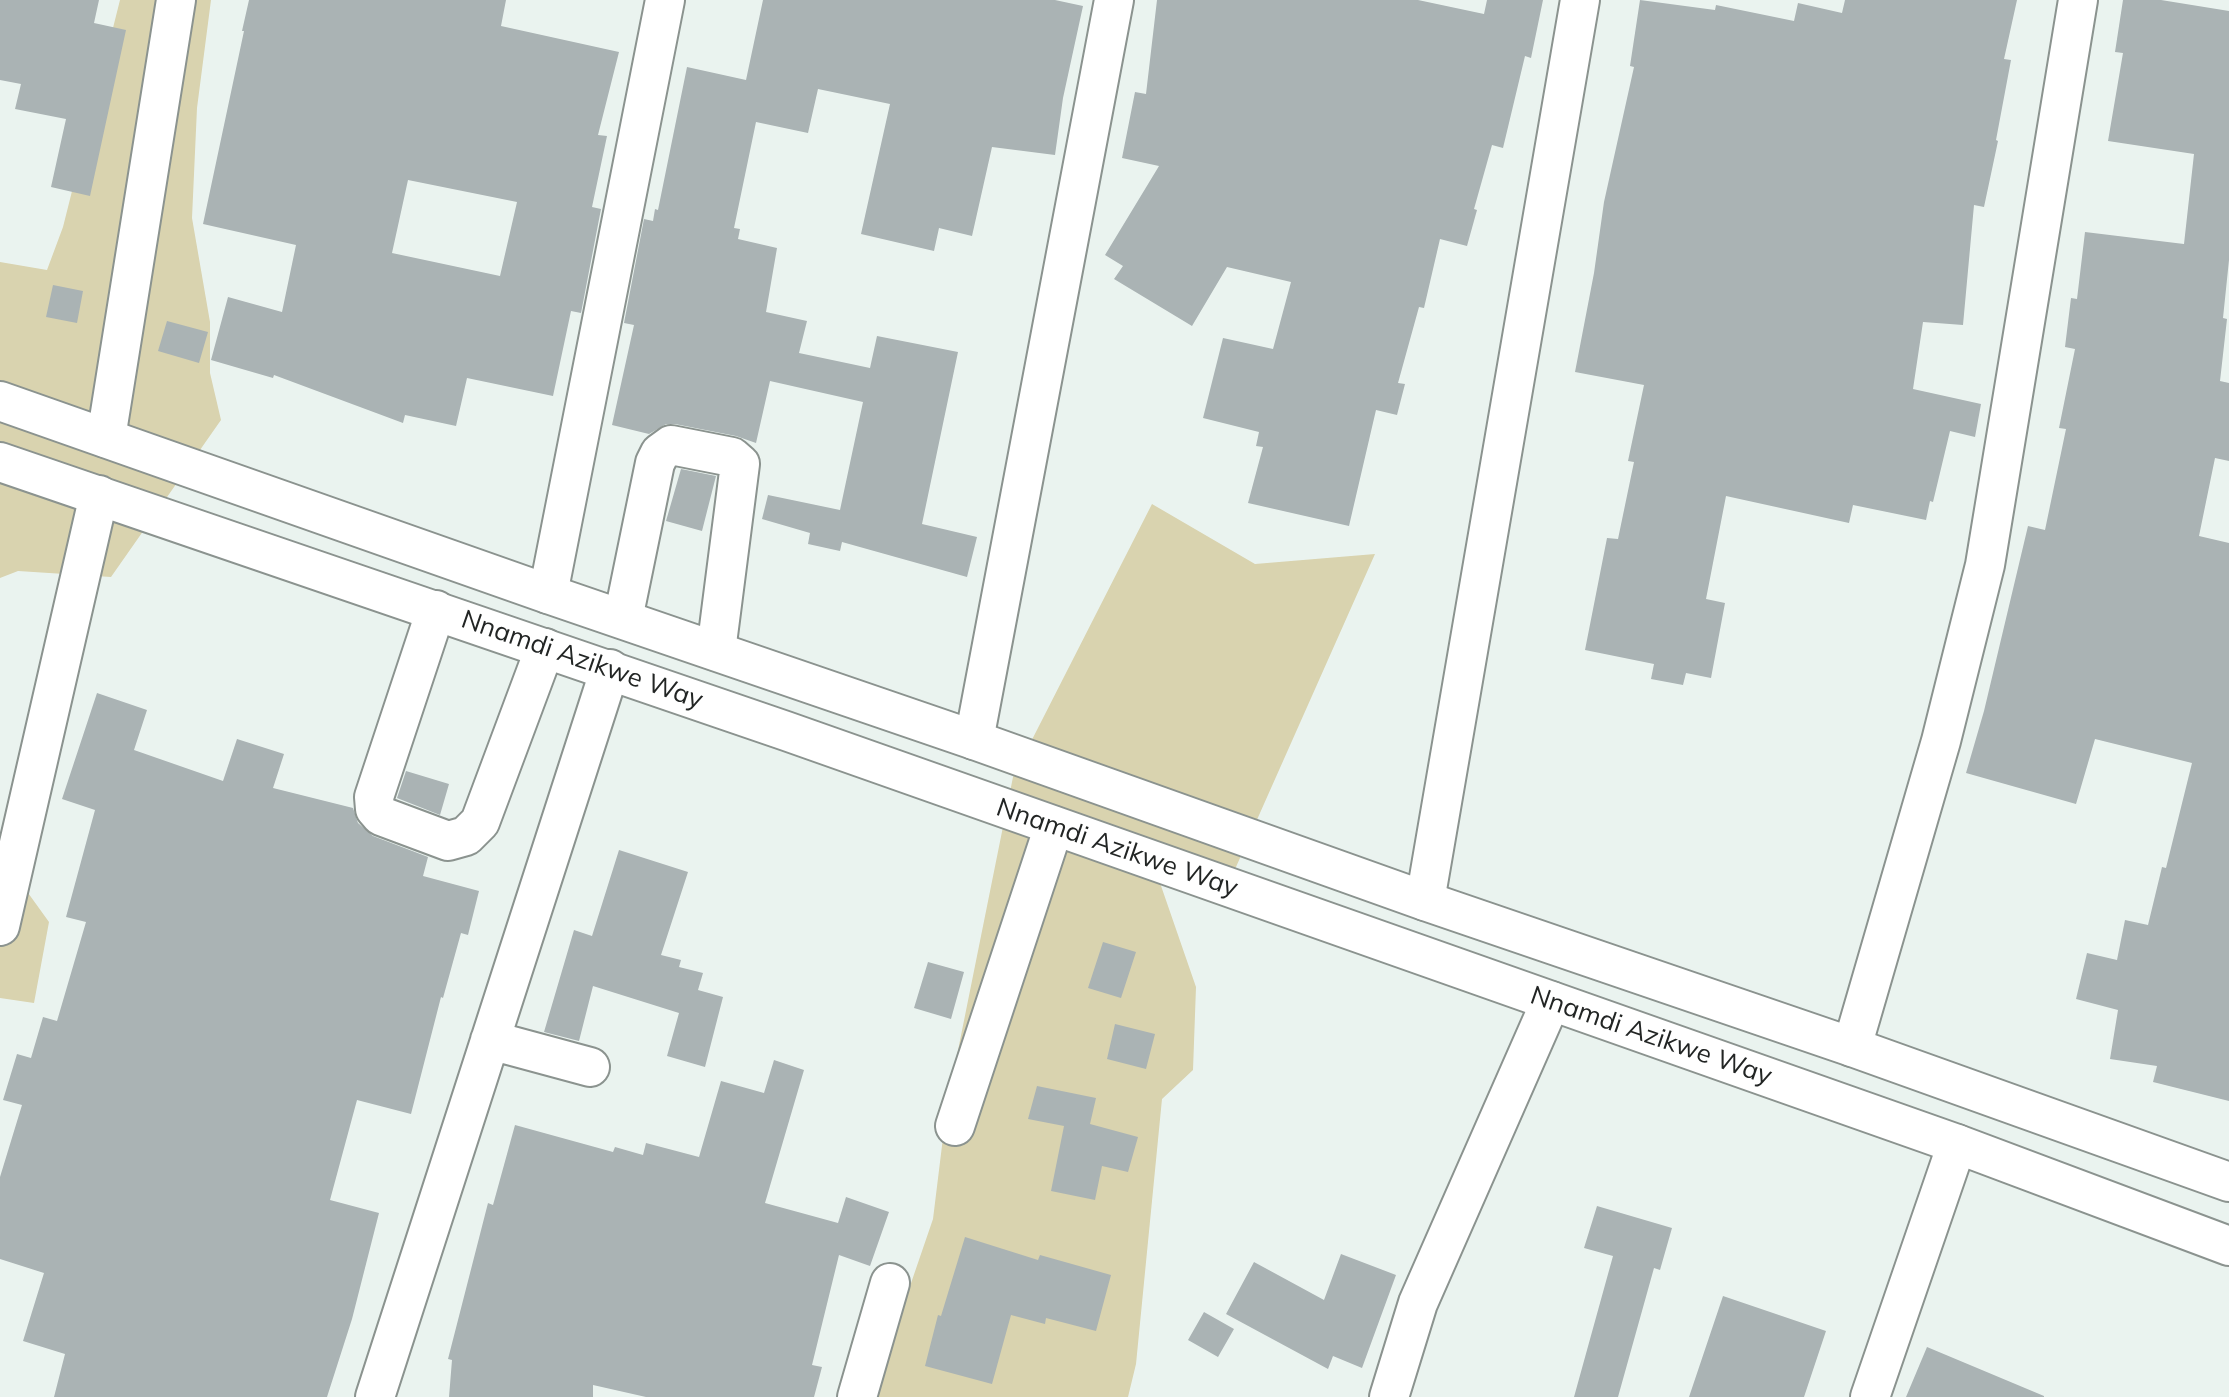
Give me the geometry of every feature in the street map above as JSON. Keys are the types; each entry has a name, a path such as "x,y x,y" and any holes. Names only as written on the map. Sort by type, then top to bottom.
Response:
{"main road":[{"path":"106,438 176,0"},
{"path":"548,594 665,0"},
{"path":"974,740 1114,0"},
{"path":"1425,901 1580,0"},
{"path":"1852,1047 1941,741 1985,565 2078,0"},
{"name":"Nnamdi Azikwe Way","path":"0,401 548,594 974,740 1425,901 1852,1047 2229,1182"},
{"path":"623,619 655,463 660,453 671,445 732,457 740,464 716,652"},
{"name":"Nnamdi Azikwe Way","path":"0,462 610,669 1957,1144 2229,1247"},
{"path":"0,926 99,495"},
{"path":"436,610 374,797 376,809 381,816 448,841 466,836 480,822 545,648"},
{"path":"375,1397 610,669"},
{"path":"955,1126 1054,826"},
{"path":"1389,1397 1418,1303 1552,1001"},
{"path":"490,1040 590,1067"},
{"path":"1870,1397 1957,1144"},
{"path":"857,1397 890,1283"}],"shaded area":[{"path":"120,0 211,0 197,108 192,218 210,322 210,373 221,420 111,577 18,571 0,578 0,262 47,270 63,227"},
{"path":"1152,504 1255,564 1375,554 1228,885 1159,880 1196,987 1193,1070 1162,1099 1136,1364 1128,1397 872,1397 933,1219 947,1105 1013,777"},
{"path":"0,854 49,922 34,1003 0,998"}],"building":[{"path":"0,0 99,0 94,23 126,30 90,196 51,187 66,119 15,109 21,84 0,80"},
{"path":"249,0 506,0 501,26 619,52 598,135 607,136 592,207 601,209 581,313 571,311 553,396 467,378 456,426 405,415 403,423 274,375 273,378 211,360 228,297 282,312 296,245 203,224","holes":["408,180 517,202 500,276 392,253"]},
{"path":"763,0 1055,0 1083,6 1063,98 1055,155 992,147 972,236 939,228 934,251 861,234 890,104 818,89 808,133 756,122 734,228 740,229 738,239 777,248 766,312 807,321 799,353 870,368 877,336 958,352 922,524 977,537 967,577 842,542 840,551 808,544 810,533 762,519 768,495 840,510 863,402 770,381 756,443 736,436 675,424 666,424 649,434 612,425 634,325 624,323 644,219 653,221 655,209 658,210 687,67 746,80"},
{"path":"1157,0 1418,0 1484,14 1487,0 1543,0 1531,58 1525,56 1503,148 1492,145 1467,246 1440,239 1424,308 1419,307 1398,383 1405,384 1397,415 1376,410 1349,526 1248,503 1263,447 1256,446 1259,432 1203,418 1223,338 1273,349 1291,282 1227,267 1192,326 1114,279 1123,266 1105,255 1159,166 1122,158 1135,92 1146,94"},
{"path":"1640,0 1715,10 1716,5 1794,21 1798,3 1842,13 1845,0 2017,0 2004,59 2011,60 1996,140 1998,141 1984,207 1974,205 1963,325 1923,322 1913,389 1981,404 1975,437 1950,431 1926,520 1853,505 1849,523 1726,496 1706,599 1725,603 1711,678 1686,673 1683,685 1651,679 1654,664 1585,650 1607,538 1618,539 1634,462 1628,461 1644,385 1575,372 1604,202 1634,67 1630,66"},
{"path":"2123,0 2161,0 2229,11 2229,260 2223,318 2227,319 2220,381 2229,383 2229,461 2215,458 2199,536 2229,543 2229,1101 2153,1082 2157,1066 2110,1059 2118,1010 2076,999 2087,953 2117,960 2125,920 2148,925 2162,867 2166,868 2192,763 2095,739 2076,804 1966,773 1984,711 2028,526 2045,530 2066,429 2059,428 2075,349 2065,347 2071,298 2077,299 2085,232 2184,244 2194,154 2108,141 2123,53 2115,52"},
{"path":"53,285 83,291 77,323 46,317"},
{"path":"167,321 208,332 199,363 158,351"},
{"path":"681,469 716,476 702,531 666,521"},
{"path":"97,693 147,710 134,750 223,781 237,739 284,754 273,788 353,808 358,823 373,836 428,857 423,876 479,891 468,935 461,933 443,998 441,997 411,1114 357,1100 330,1200 379,1213 352,1319 327,1397 54,1397 65,1354 23,1341 44,1273 0,1259 0,1177 22,1105 3,1100 17,1054 31,1058 43,1017 57,1021 86,922 66,917 95,810 62,799"},
{"path":"406,771 449,784 440,815 397,798"},
{"path":"619,850 688,872 661,955 681,960 679,967 703,973 698,990 723,997 705,1067 667,1056 679,1013 593,986 579,1041 544,1032 574,930 592,936"},
{"path":"1103,942 1136,952 1121,998 1088,988"},
{"path":"928,962 964,972 951,1019 914,1008"},
{"path":"1115,1024 1155,1034 1146,1069 1107,1059"},
{"path":"774,1060 804,1070 765,1203 838,1223 846,1197 889,1212 870,1266 839,1255 812,1365 822,1367 814,1397 646,1397 593,1385 593,1397 449,1397 452,1360 448,1359 488,1203 493,1205 515,1125 613,1152 615,1147 643,1155 646,1143 699,1157 721,1081 764,1093"},
{"path":"1037,1086 1096,1098 1090,1124 1138,1137 1128,1172 1102,1166 1095,1200 1051,1191 1064,1126 1028,1119"},
{"path":"1597,1206 1672,1228 1660,1270 1654,1268 1618,1397 1574,1397 1613,1256 1584,1248"},
{"path":"965,1237 1038,1260 1040,1255 1111,1275 1096,1331 1046,1318 1045,1324 1011,1315 992,1384 925,1366 938,1315 941,1316"},
{"path":"1341,1254 1396,1275 1362,1368 1333,1356 1328,1369 1226,1314 1254,1262 1324,1300"},
{"path":"1723,1296 1826,1331 1804,1397 1689,1397"},
{"path":"1204,1312 1234,1329 1218,1357 1188,1340"},
{"path":"1927,1347 2044,1396 2044,1397 1906,1397"}]}
